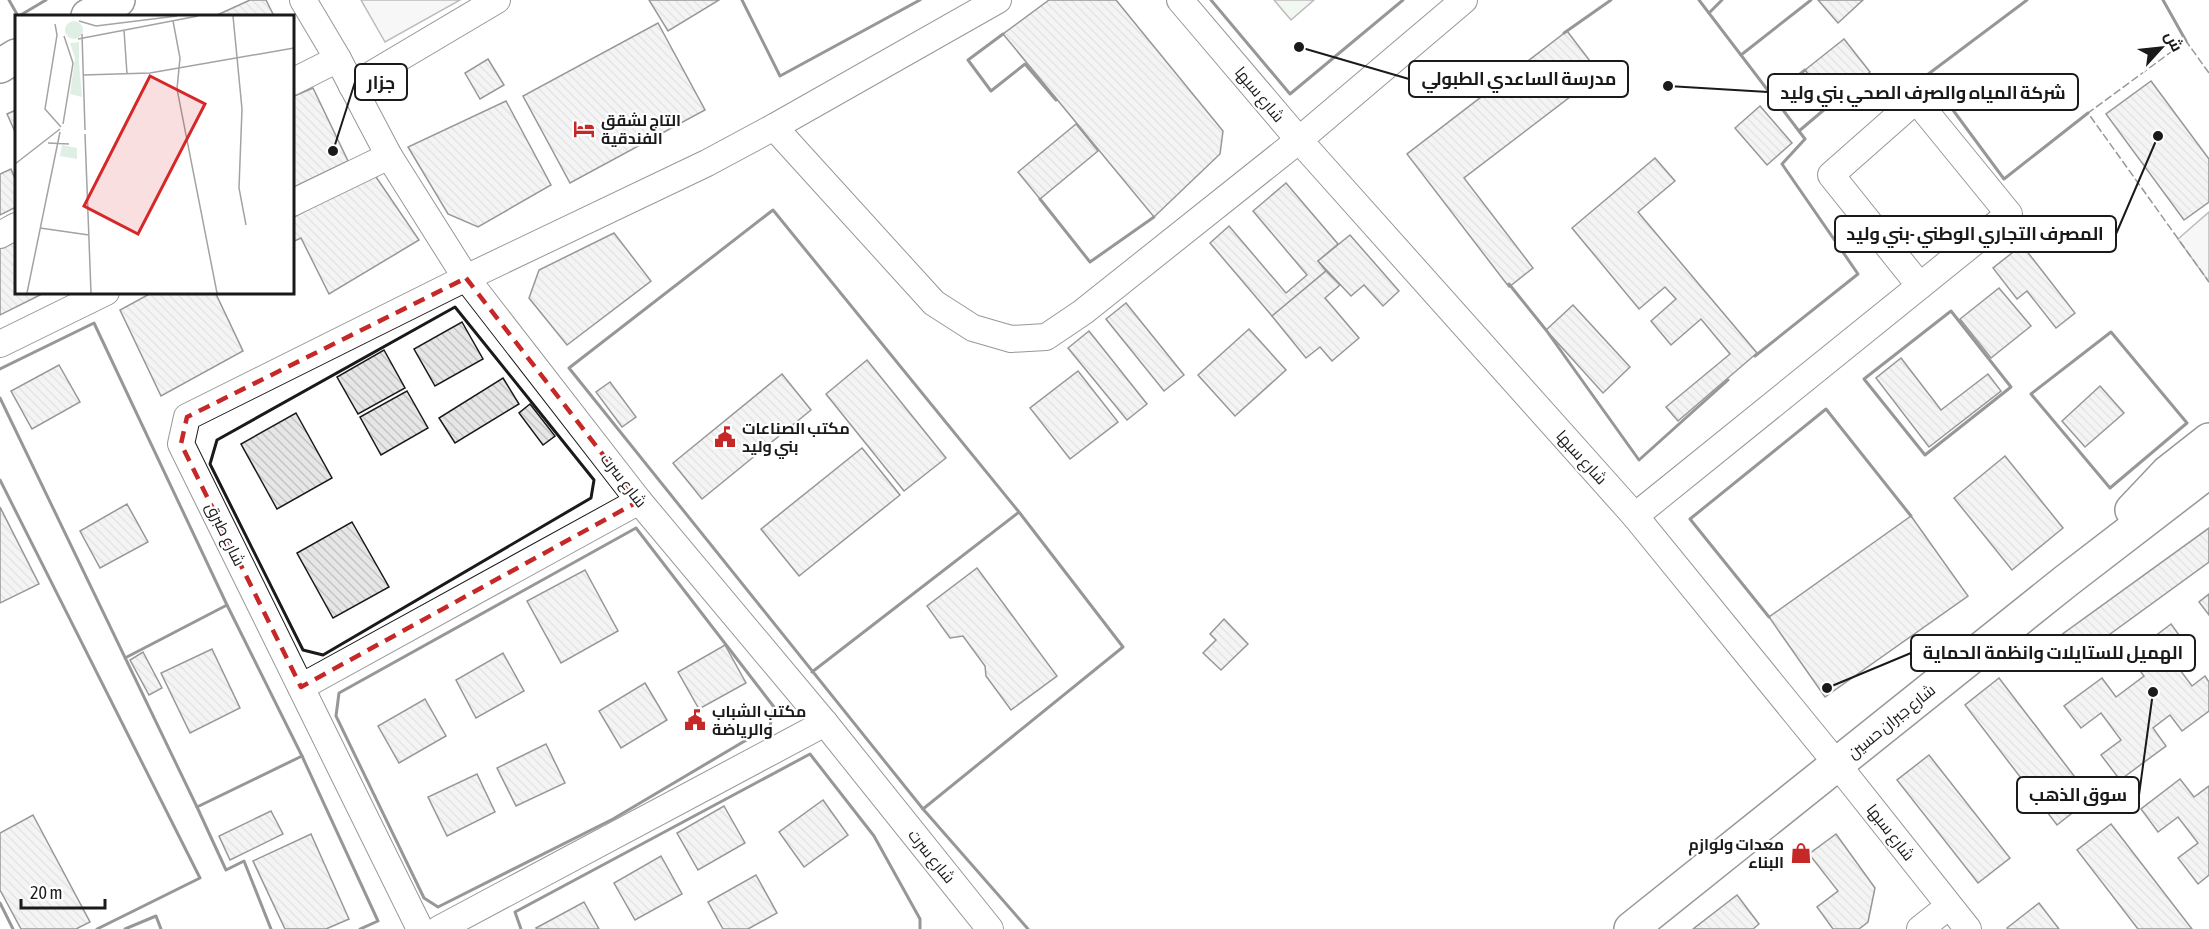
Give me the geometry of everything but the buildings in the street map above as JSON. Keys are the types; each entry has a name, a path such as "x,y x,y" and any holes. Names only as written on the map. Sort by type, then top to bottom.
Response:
{"main road":[{"path":"90,15 118,0"},
{"path":"0,66 15,57"},
{"path":"2066,581 2167,473 2209,440"},
{"name":"شارع جبران حسين","path":"1631,929 2066,581 2209,471"}],"street":[{"name":"شارع سرت","path":"303,0 338,59 389,156 466,278 639,501 825,723 986,928"},
{"path":"352,86 497,0"},
{"path":"466,278 707,163 998,0"},
{"name":"شارع سبها","path":"1180,0 1299,140 1635,516 1968,929"},
{"path":"774,127 934,303 973,328 1011,339 1046,337 1083,312 1299,140 1464,0"},
{"path":"294,81 338,59"},
{"path":"1635,516 1920,286 2009,214 1916,100 1831,175 1920,286"},
{"path":"294,202 389,156"},
{"path":"0,235 15,227"},
{"name":"شارع طبرق","path":"420,929 181,444 187,417 466,278"},
{"path":"0,344 102,294"},
{"path":"302,687 639,501"},
{"path":"439,929 825,723"},
{"path":"1920,929 1949,906"}],"highlighted area":[{"path":"466,278 639,501 301,687 181,444 187,417"}],"green space":[{"path":"1274,0 1314,0 1291,20"}],"shaded area":[{"path":"361,0 460,0 385,42"},
{"path":"2209,212 2209,282 2178,239"}],"fence":[{"path":"2209,73 2186,41 2088,113 2209,282"}],"wall":[{"path":"9,0 17,15"},
{"path":"21,15 46,0"},
{"path":"742,0 780,76 920,0"},
{"path":"1211,0 1290,94 1403,0"},
{"path":"1564,33 1611,0"},
{"path":"1699,0 1805,139 1782,164 1858,274 1755,356"},
{"path":"1709,13 1722,0"},
{"path":"1741,55 1811,0"},
{"path":"2027,0 1927,75 2004,179 2088,113"},
{"path":"2163,0 2186,41"},
{"path":"1003,34 968,60 991,91 1025,64 1056,100"},
{"path":"1773,96 1805,70"},
{"path":"1799,131 1832,103"},
{"path":"1040,199 1090,262 1154,217"},
{"path":"812,672 1019,512 773,210 569,368 923,809 1123,647 1019,512"},
{"path":"1509,284 1546,330 1639,460 1728,380"},
{"path":"455,307 594,480 591,498 323,655 303,650 210,464 217,440 455,307"},
{"path":"1951,311 2011,387 1925,455 1864,379 1951,311"},
{"path":"0,369 94,323 227,605"},
{"path":"2111,332 2187,423 2110,488 2031,394 2111,332"},
{"path":"0,398 197,807 302,756 227,605 125,658"},
{"path":"1769,617 1690,519 1826,409 1911,516"},
{"path":"0,480 200,878 97,929"},
{"path":"636,528 774,707 770,726 613,819 438,907 424,898 336,716 339,693 636,528"},
{"path":"521,929 515,912 810,754 874,836 920,919 920,929"},
{"path":"302,756 378,921 360,929"},
{"path":"197,807 226,870 244,861 271,929"},
{"path":"923,809 1028,929"},
{"path":"0,903 13,929"},
{"path":"125,929 156,916 161,929"}],"place":[{"name":"مدرسة الساعدي الطبولي","path":"1299,47"},
{"name":"شركة المياه والصرف الصحي بني وليد","path":"1668,86"},
{"name":"التاج لشقق الفندقية","path":"584,129"},
{"name":"المصرف التجاري الوطني -بني وليد","path":"2158,136"},
{"name":"جزار","path":"333,151"},
{"name":"مكتب الصناعات بني وليد","path":"725,437"},
{"name":"الهميل للستايلات وانظمة الحماية","path":"1827,688"},
{"name":"سوق الذهب","path":"2153,692"},
{"name":"مكتب الشباب والرياضة","path":"695,720"},
{"name":"معدات ولوازم البناء","path":"1801,853"}]}
